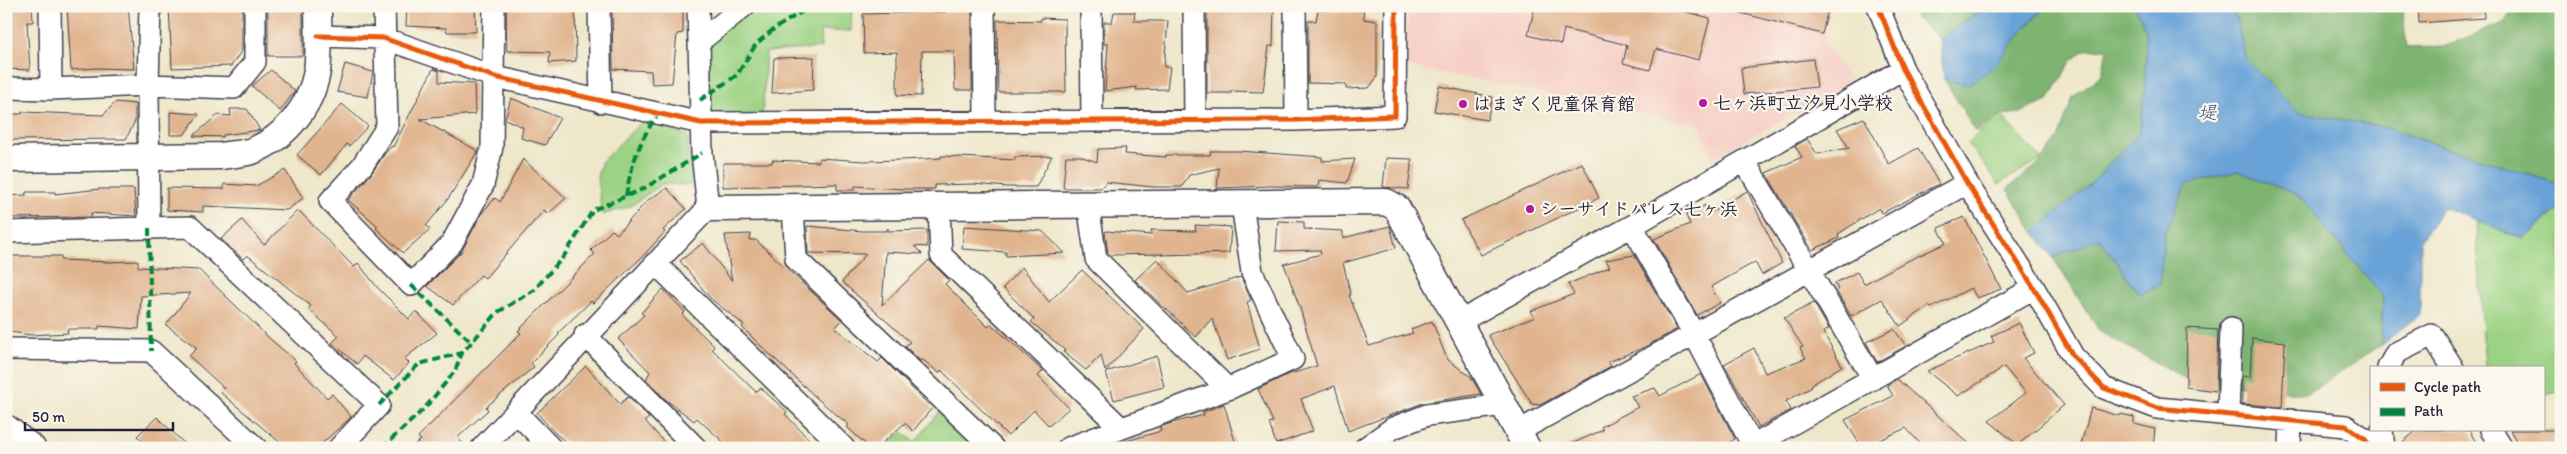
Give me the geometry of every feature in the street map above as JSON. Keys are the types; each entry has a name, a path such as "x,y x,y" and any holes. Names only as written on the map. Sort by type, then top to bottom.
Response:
{"street":[{"path":"50,6 51,89"},
{"path":"149,228 148,84 150,6"},
{"path":"6,88 51,89 148,84 234,88 255,62 255,6"},
{"path":"6,159 221,156 251,151 276,138 296,119 311,93 318,69 318,6"},
{"path":"384,6 383,38 387,127 362,166 330,201 411,286 452,243 483,186 492,147 495,78 494,6"},
{"path":"599,6 601,102"},
{"path":"698,6 701,123 708,208"},
{"path":"699,42 744,6"},
{"path":"984,6 985,121"},
{"path":"1091,6 1092,121"},
{"path":"1194,6 1195,121"},
{"path":"1295,6 1296,120"},
{"path":"318,36 383,38 495,78 701,123 1296,120 1396,116 1396,6"},
{"path":"1878,6 1903,69 1967,183 2034,288 2072,356 2104,388 2157,408 2346,426 2364,438 2371,448"},
{"path":"1458,322 1745,162 1903,69"},
{"path":"1745,162 1873,379"},
{"path":"482,448 585,335 708,208 1088,204 1392,204 1404,220 1523,439 1694,334 1967,183"},
{"path":"1088,204 1096,259 1228,389"},
{"path":"1068,448 1228,389 1293,359 1252,272 1242,204"},
{"path":"792,207 796,259 994,448"},
{"path":"939,207 941,256 1121,428"},
{"path":"1632,226 1694,334 1752,447 2034,288"},
{"path":"6,232 190,227 379,405 339,448"},
{"path":"655,263 844,448"},
{"path":"2228,414 2231,328"},
{"path":"585,335 696,448"},
{"path":"2389,366 2396,353 2432,335 2452,366"},
{"path":"6,349 151,350 256,448"},
{"path":"1365,448 1393,428 1427,415 1504,405"},
{"path":"516,412 552,448"},
{"path":"2290,448 2291,420"},
{"path":"6,428 32,448"},
{"path":"2382,432 2384,448"},
{"path":"2492,432 2502,448"}],"shaded area":[{"name":"七ヶ浜町立汐見小学校","path":"1408,6 1830,6 1825,44 1851,82 1713,158 1699,125 1407,66"}],"green space":[{"path":"744,6 852,6 851,31 820,31 821,48 766,52 762,123 701,123 699,42"},
{"path":"1914,6 1987,6 1940,39 1916,18"},
{"path":"2047,6 2135,6 2146,30 2145,90 2140,132 2096,179 2034,232 2007,189 2037,165 2058,139 2073,97 2102,74 2107,49 2084,50 2072,60 2048,101 2020,113 2001,115 1976,132 1944,79 1968,85"},
{"path":"2233,6 2402,6 2407,48 2443,47 2506,22 2513,6 2561,6 2561,185 2383,127 2298,112 2246,60"},
{"path":"2001,115 2041,159 1999,184 1967,143"},
{"path":"642,121 687,135 692,185 662,184 631,206 602,215 597,177 602,161"},
{"path":"2238,171 2298,195 2383,296 2381,345 2307,394 2186,379 2100,332 2053,258 2099,238 2139,294 2160,285 2164,234 2187,184"},
{"path":"2561,208 2561,392 2544,394 2544,366 2485,366 2476,220 2523,239"},
{"path":"940,411 969,438 968,448 885,448 902,432 915,442"}],"water":[{"path":"1987,6 2047,6 2026,26 1997,64 1968,85 1944,79 1940,39"},
{"name":"堤","path":"2135,6 2233,6 2246,60 2298,112 2383,127 2561,185 2561,208 2523,239 2443,207 2420,241 2420,314 2381,345 2383,296 2298,195 2238,171 2187,184 2164,233 2160,285 2139,294 2099,238 2053,258 2034,232 2096,179 2140,132 2145,90 2146,30"}],"building":[{"path":"6,6 32,6 33,22 27,22 30,70 6,69"},
{"path":"67,6 128,6 134,69 96,68 71,70"},
{"path":"169,6 242,6 242,50 231,66 172,68"},
{"path":"268,6 303,6 303,56 268,56"},
{"path":"407,6 475,6 476,32 447,32 446,28 406,26"},
{"path":"506,6 575,6 576,61 549,63 550,52 507,51"},
{"path":"612,6 641,6 641,10 683,11 683,33 677,34 672,83 652,84 651,71 613,69"},
{"path":"946,6 972,6 972,90 955,90 954,51 922,51 921,96 897,95 897,52 864,53 863,14 946,12"},
{"path":"1207,6 1274,6 1273,46 1269,46 1263,92 1231,91 1231,93 1207,93"},
{"path":"1346,6 1363,6 1364,19 1377,21 1377,77 1369,88 1346,89 1346,84 1308,83 1308,21 1316,21 1318,10 1346,11"},
{"path":"1535,6 1663,6 1710,18 1699,60 1656,49 1650,70 1623,63 1627,45 1564,29 1561,44 1528,35"},
{"path":"1737,6 1829,6 1822,34 1737,12"},
{"path":"2418,6 2483,6 2484,18 2419,23"},
{"path":"1114,12 1135,12 1134,21 1168,21 1164,67 1170,67 1167,89 1136,90 1137,87 1105,91 1108,44 1104,44 1104,22 1112,22"},
{"path":"1041,18 1065,19 1066,92 998,92 997,20 1041,21"},
{"path":"814,57 813,90 772,93 774,58"},
{"path":"1813,59 1817,87 1744,94 1741,68"},
{"path":"345,64 373,72 368,97 337,92"},
{"path":"433,69 439,71 439,82 474,84 475,114 420,119 478,151 448,199 426,226 430,229 403,253 376,228 378,226 348,200 371,174 386,152 393,147"},
{"path":"271,70 295,91 280,111 252,86"},
{"name":"はまぎく児童保育館","path":"1439,86 1493,97 1487,120 1434,111"},
{"path":"511,98 560,118 545,145 521,138 523,127 505,119"},
{"path":"116,102 135,104 135,121 126,139 6,140 6,114 22,114 22,112 103,115"},
{"path":"342,104 368,126 349,146 347,144 321,175 297,155"},
{"path":"230,109 247,109 260,130 223,135 223,137 193,136 218,115 231,116"},
{"path":"170,112 199,114 184,135 170,135"},
{"path":"1864,118 1889,164 1918,148 1939,184 1882,213 1879,208 1838,234 1839,238 1812,250 1766,173 1802,157 1795,146 1807,139 1817,154 1849,148 1837,129"},
{"path":"1126,148 1125,154 1166,157 1166,155 1210,155 1211,151 1239,151 1322,157 1322,161 1355,159 1347,183 1319,180 1318,187 1217,188 1219,168 1189,175 1182,187 1153,187 1106,182 1101,188 1063,188 1066,156 1080,156 1097,162 1098,149"},
{"path":"941,156 1015,160 1015,157 1052,156 1036,187 974,184 935,185 935,189 855,186 855,190 837,190 837,184 723,187 723,163 772,163 772,160 819,162 819,158 864,161 902,160 941,158"},
{"path":"1386,158 1412,159 1408,189 1383,187"},
{"path":"523,159 566,198 548,214 544,210 485,278 481,275 453,305 427,286 461,252 482,213 495,198 500,202"},
{"name":"シーサイドパレス七ヶ浜","path":"1582,163 1599,198 1481,255 1461,220"},
{"path":"285,170 303,198 287,210 203,206 203,212 167,210 167,188 224,189 224,184 256,186"},
{"path":"667,188 686,209 663,230 665,232 641,258 593,303 591,301 558,333 559,335 531,363 534,367 486,407 488,410 457,438 468,448 410,448 421,440 418,437 521,333 518,331 595,254 591,250 612,230 617,234 648,200"},
{"path":"100,189 134,189 136,216 91,213 91,217 6,218 6,196 26,195 26,192 55,192 55,194"},
{"path":"1747,191 1782,263 1762,275 1755,262 1711,287 1720,303 1697,315 1654,239 1690,224 1686,215 1706,205 1710,213"},
{"path":"298,210 354,267 358,263 377,287 409,319 416,311 437,333 404,359 409,363 394,380 363,356 357,364 332,343 339,336 308,309 311,306 247,255 243,259 221,239 242,220 264,245"},
{"path":"1964,217 2001,289 1977,298 1971,288 1931,308 1929,306 1900,326 1882,299 1851,316 1836,291 1838,290 1835,283 1857,272 1864,284 1946,243 1938,228"},
{"path":"1278,221 1304,222 1304,229 1343,231 1343,238 1390,226 1396,248 1343,263 1351,295 1349,295 1369,346 1413,333 1411,329 1432,321 1447,359 1471,377 1481,394 1423,403 1348,431 1335,386 1301,399 1313,431 1276,444 1269,423 1273,422 1258,389 1287,375 1317,366 1300,308 1284,264 1321,254 1320,250 1276,251"},
{"path":"1195,225 1231,227 1229,253 1110,255 1108,253 1105,232 1107,231 1151,235 1151,230 1196,231"},
{"path":"807,226 863,231 886,231 888,228 888,231 927,230 927,247 914,246 922,254 886,252 882,305 929,260 949,280 945,284 988,327 991,324 1043,371 1038,376 1069,408 1049,426 1034,410 1008,436 941,370 939,373 922,359 920,361 905,346 910,342 842,282 866,254 808,253"},
{"path":"964,226 1042,231 1065,253 1006,256 1006,252 962,249"},
{"path":"751,234 750,240 756,240 842,320 835,328 878,362 882,358 932,408 913,431 905,423 877,448 870,448 847,427 849,425 761,346 742,327 744,325 710,298 680,261 703,243 732,281 725,235"},
{"path":"1634,255 1677,329 1645,347 1608,362 1611,366 1540,405 1532,404 1488,335 1535,317 1531,311 1574,294 1568,284 1610,267 1606,260"},
{"path":"6,256 61,256 61,260 108,262 138,261 138,267 199,270 270,339 296,361 294,363 327,398 332,394 351,417 317,448 287,448 283,445 220,392 224,388 189,356 197,348 166,325 191,293 141,296 139,329 99,326 99,329 67,329 68,333 31,335 10,332"},
{"path":"1157,259 1188,293 1241,277 1251,300 1247,302 1260,349 1227,360 1212,318 1196,337 1135,280"},
{"path":"1022,267 1049,302 1082,270 1144,329 1105,371 1101,355 1086,370 1063,352 1065,350 1031,322 1034,319 1003,288"},
{"path":"663,289 685,312 682,315 714,346 712,349 756,392 761,388 787,412 785,414 817,448 730,448 697,418 694,421 666,400 646,379 650,372 618,339 644,315 641,313"},
{"path":"1814,303 1829,329 1823,332 1842,366 1811,385 1812,387 1786,401 1791,410 1759,427 1724,364 1754,348 1765,373 1806,358 1800,348 1803,347 1784,318"},
{"path":"2019,323 2034,353 2023,358 2064,405 2018,445 1989,421 2026,393 2004,367 1958,396 1927,371 1994,342 1991,336"},
{"path":"2187,328 2218,330 2216,391 2186,387"},
{"path":"1894,329 1906,346 1877,362 1866,342"},
{"path":"2252,338 2285,342 2282,407 2242,404 2242,376 2250,377"},
{"path":"1157,356 1164,387 1114,400 1106,372"},
{"path":"586,366 620,404 628,397 649,418 645,421 670,448 574,448 556,434 537,413"},
{"path":"1701,374 1735,439 1720,448 1562,448 1603,430 1601,427 1638,407 1631,396 1655,388 1660,396"},
{"path":"1897,379 1974,448 1924,448 1906,428 1862,448 1845,420 1893,396 1887,385"},
{"path":"1224,404 1237,448 1117,448 1116,444 1161,431 1160,427 1204,415 1203,412"},
{"path":"2091,408 2120,416 2121,414 2134,417 2134,424 2155,429 2153,448 2123,448 2109,443 2107,448 2080,448"},
{"path":"157,417 189,448 150,448 137,436"},
{"path":"2561,430 2561,448 2520,448 2511,432"},
{"path":"2415,432 2470,432 2479,448 2396,448"}],"marked path":[{"path":"700,100 737,75 756,44 774,29 811,6"},
{"path":"626,196 637,153 646,133 658,114"},
{"path":"382,448 425,408 455,371 462,353 498,312 534,290 564,256 593,210 643,189 702,153"},
{"path":"149,228 151,351"},
{"path":"411,285 471,342"},
{"path":"379,405 419,364 462,353"}],"cycle path":[{"path":"318,36 383,38 495,77 701,123 1296,120 1395,116 1396,6"},
{"path":"1878,6 1903,69 1967,183 2034,288 2073,356 2104,388 2157,408 2346,426 2364,438 2371,448"}],"place":[{"name":"七ヶ浜町立汐見小学校","path":"1703,103"},
{"name":"はまぎく児童保育館","path":"1463,104"},
{"name":"シーサイドパレス七ヶ浜","path":"1530,209"}]}
